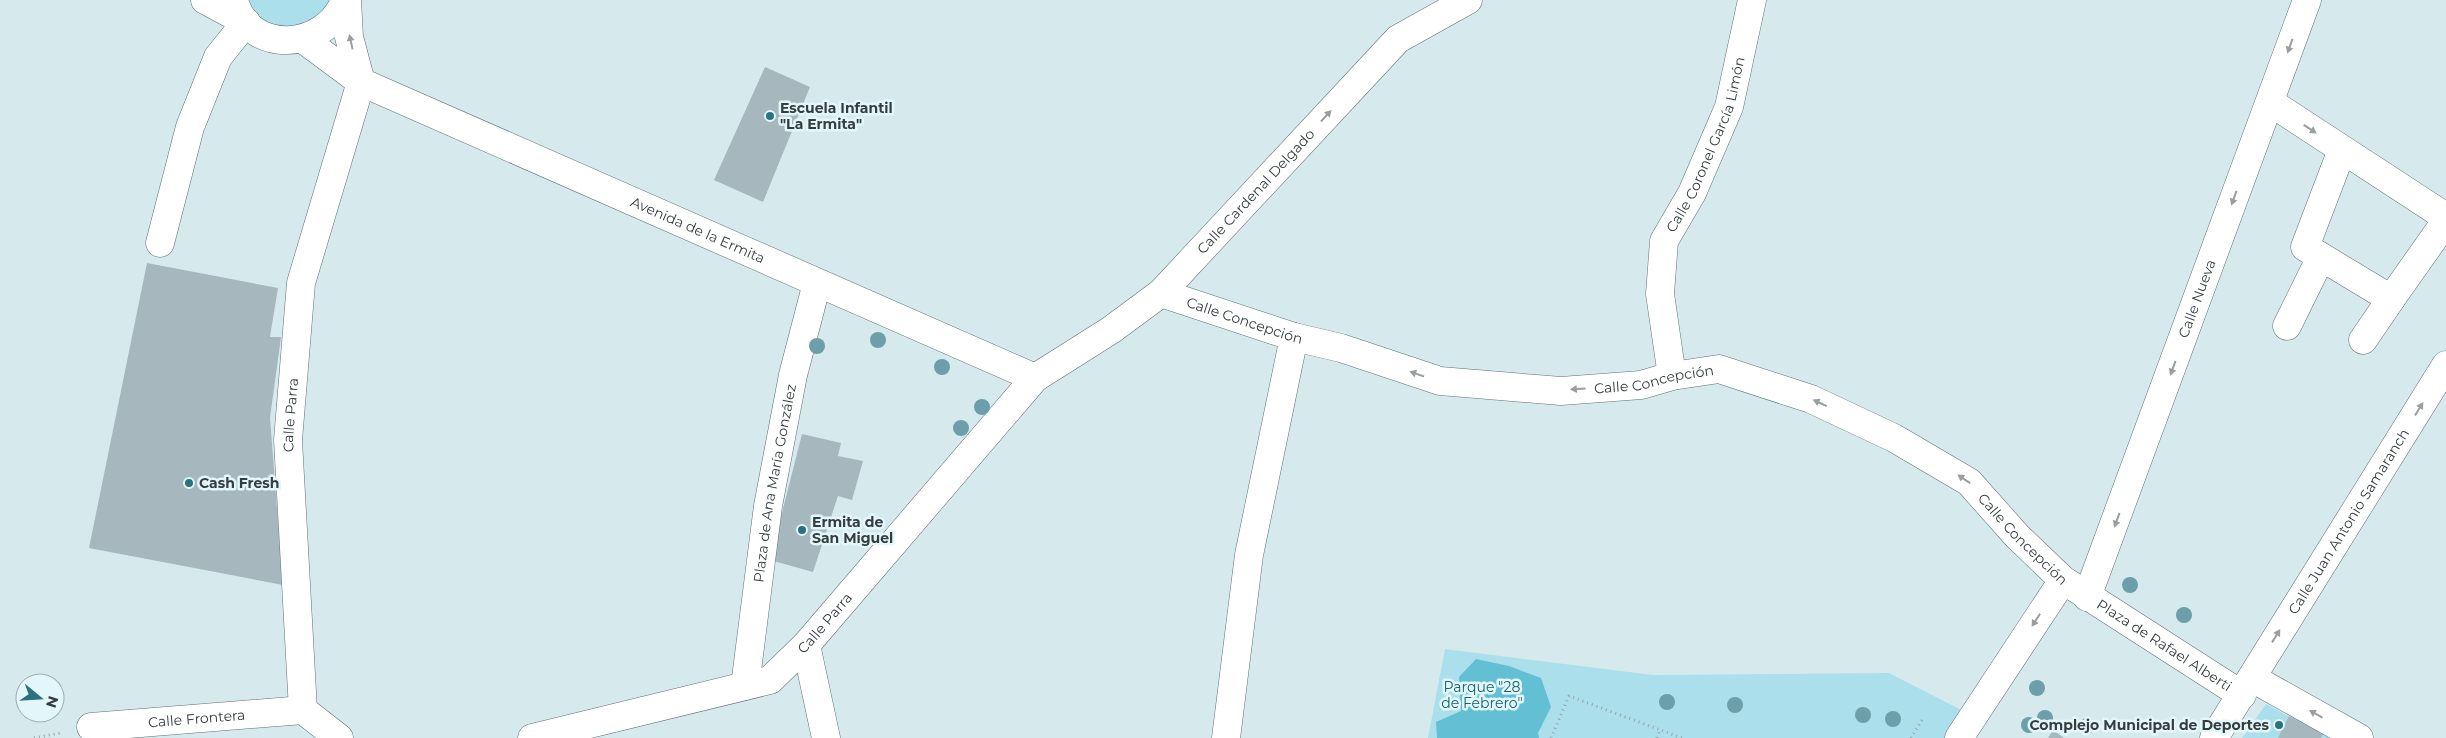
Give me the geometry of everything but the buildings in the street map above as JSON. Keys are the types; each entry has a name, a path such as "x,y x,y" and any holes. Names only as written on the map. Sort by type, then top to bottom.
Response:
{"street":[{"path":"205,0 240,11 258,32 272,39 288,41 303,39 318,33 331,23 346,0"},
{"path":"346,0 349,38 360,82"},
{"name":"Calle Cardenal Delgado","path":"1035,378 1111,330 1161,293 1398,38 1468,0"},
{"name":"Calle Coronel García Limón","path":"1672,376 1660,294 1664,241 1692,193 1729,107 1752,0"},
{"name":"Calle Nueva","path":"2087,597 2307,0"},
{"path":"160,243 190,127 218,57 240,11"},
{"name":"Avenida de la Ermita","path":"303,39 360,82 1035,378"},
{"name":"Calle Parra","path":"303,710 288,440 301,283 360,82"},
{"path":"2270,102 2446,219 2363,340"},
{"path":"2342,150 2305,247 2390,299"},
{"path":"2287,326 2321,257"},
{"name":"Plaza de Ana María González","path":"746,686 768,506 793,375 817,283"},
{"name":"Calle Concepción","path":"1161,293 1294,337 1341,348 1440,381 1561,391 1641,384 1672,376 1719,369 1811,399 1894,438 1969,482 2017,536 2063,580 2087,597"},
{"path":"1226,738 1249,555 1294,337"},
{"name":"Calle Parra","path":"532,738 770,680 806,645 1035,378"},
{"name":"Calle Juan Antonio Samaranch","path":"2214,738 2247,687 2266,652 2442,380"},
{"path":"1959,738 2063,580"},
{"name":"Plaza de Rafael Alberti","path":"2087,597 2247,687 2359,738"},
{"path":"806,645 826,738"},
{"path":"303,710 339,738"},
{"name":"Calle Frontera","path":"92,727 303,710"}],"path":[{"path":"1551,738 1569,696 1682,738"},
{"path":"1911,738 1924,717"},
{"path":"1657,738 1660,730"}],"green space":[{"path":"243,0 335,0 314,26 269,29"},
{"name":"Parque \"28 de Febrero\"","path":"1445,649 1653,675 1889,673 1973,716 1959,738 1428,738"},
{"path":"1476,659 1509,666 1541,678 1551,707 1538,733 1539,738 1437,738 1436,722 1461,711 1459,677"},
{"name":"Complejo Municipal de Deportes","path":"2266,704 2330,738 2242,738"}],"place":[{"name":"Escuela Infantil \"La Ermita\"","path":"770,116"},
{"name":"Cash Fresh","path":"189,483"},
{"name":"Ermita de San Miguel","path":"802,530"},
{"name":"Complejo Municipal de Deportes","path":"2279,725"}]}
